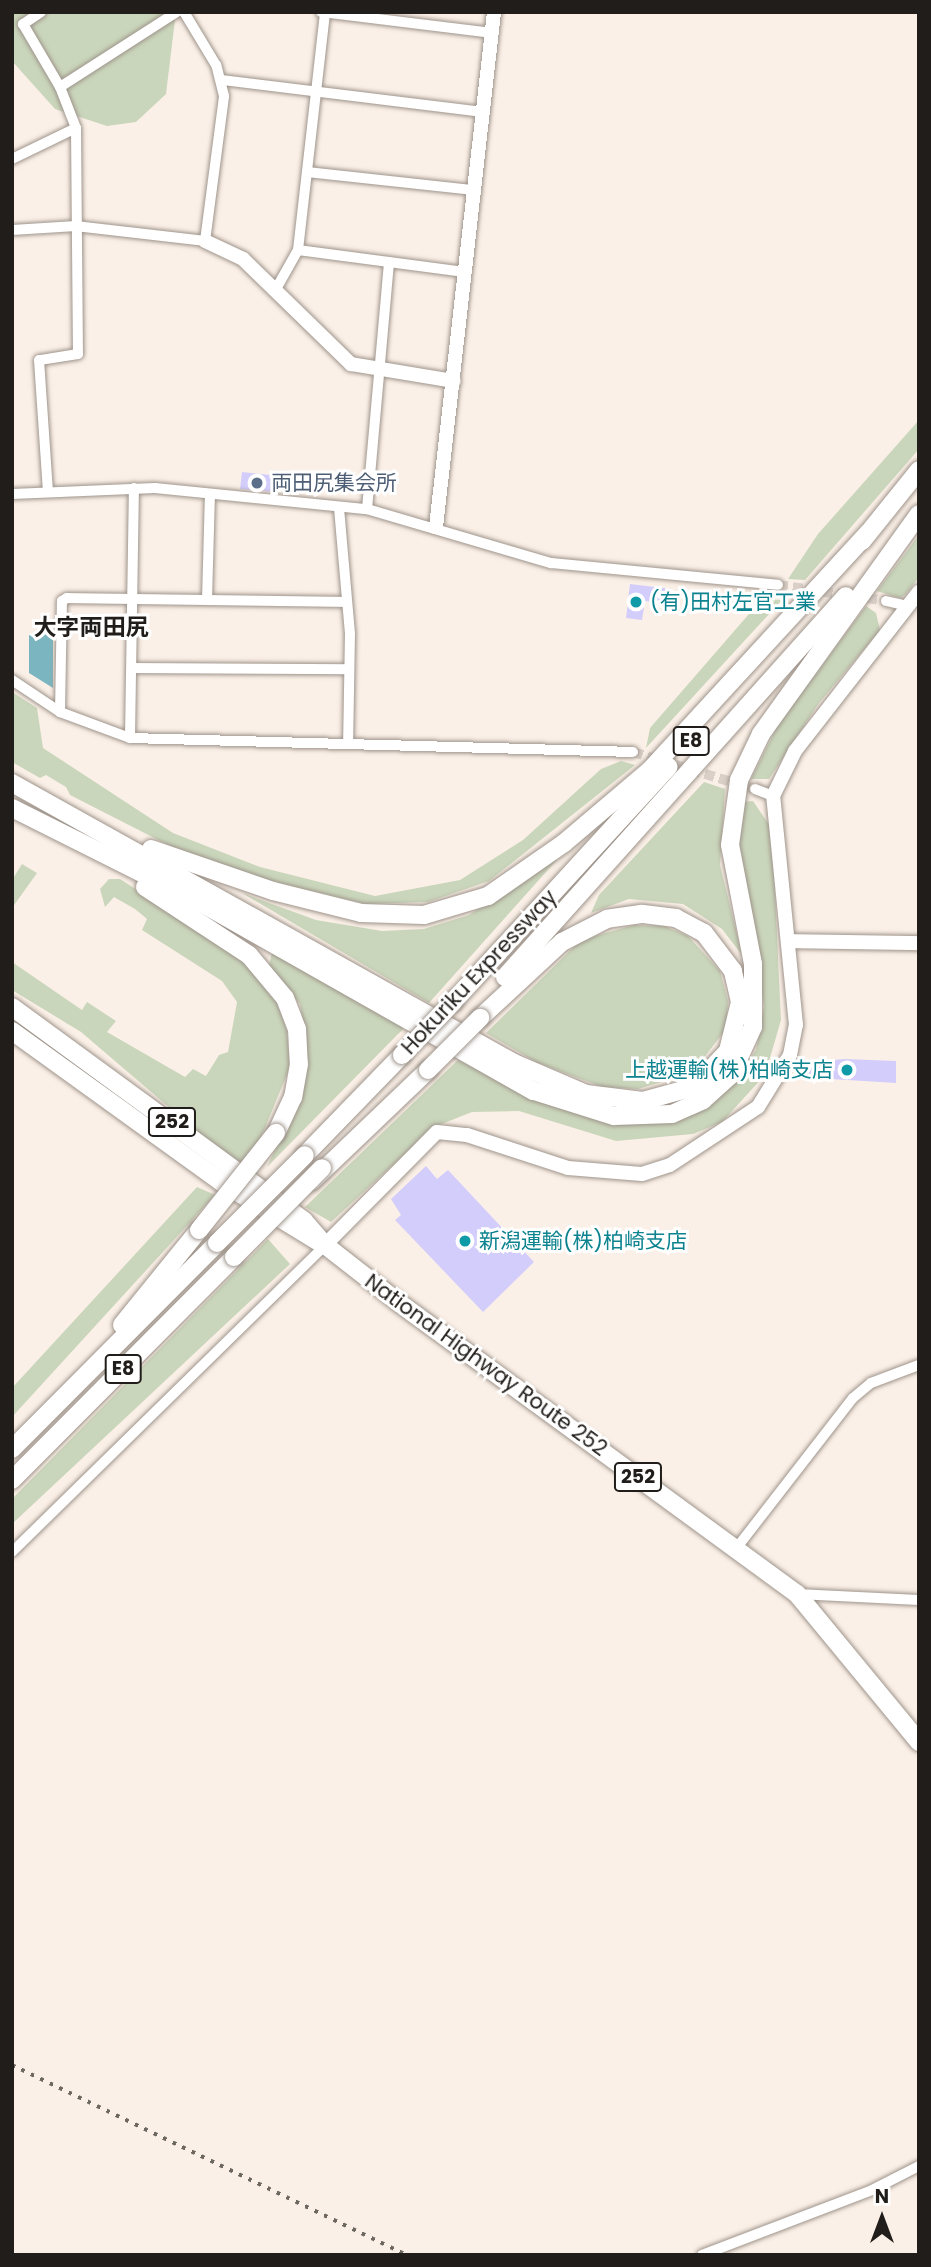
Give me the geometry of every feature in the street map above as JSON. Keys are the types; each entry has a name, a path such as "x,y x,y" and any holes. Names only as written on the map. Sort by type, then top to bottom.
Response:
{"highway":[{"name":"Hokuriku Expressway","path":"12,1448 217,1244 453,1002 711,719 919,470"},
{"name":"Hokuriku Expressway","path":"12,1480 476,1016 732,730 919,507"},
{"path":"12,808 85,848 194,899 555,1100 633,1118 688,1108 731,1075 748,1044 754,1017 753,964 730,845 738,780 761,734 919,514"},
{"path":"95,828 214,872 334,907 404,916 466,905 534,866 624,793 705,715 869,532"},
{"path":"12,783 514,1063 586,1094 643,1101 694,1087 728,1051 740,1002 733,971 710,939 677,918 641,914 607,919 562,942 476,1016"},
{"path":"12,1448 199,1230 276,1133 293,1097 299,1064 293,1013 276,983 232,944 85,848"},
{"path":"12,999 108,1074"},
{"name":"National Highway Route 252","path":"12,1007 108,1074 304,1220 326,1245"},
{"name":"National Highway Route 252","path":"12,1031 220,1182 326,1245 797,1594 919,1742"}],"street":[{"path":"41,12 23,24 60,87 76,128 78,354 39,360 48,492"},
{"path":"60,87 177,12"},
{"path":"184,12 222,80 205,241"},
{"path":"276,289 298,250 324,12 492,33"},
{"path":"436,527 495,12"},
{"path":"222,80 482,111"},
{"path":"12,159 76,128"},
{"path":"307,172 474,190"},
{"path":"12,230 76,226 205,241 243,259 276,289 330,348 351,364 454,381"},
{"path":"298,250 466,272"},
{"path":"367,509 388,262"},
{"path":"130,738 134,488"},
{"path":"12,494 134,488 367,509 436,527 551,563 778,585"},
{"path":"207,600 210,494"},
{"path":"339,508 349,669 348,744"},
{"path":"12,1552 326,1245 437,1132 467,1135 568,1168 642,1174 670,1165 730,1129 758,1107 790,1055 796,1025 774,796 795,751 913,607 919,592"},
{"path":"60,712 62,601 133,598 346,602"},
{"path":"887,601 913,607"},
{"path":"132,668 349,669"},
{"path":"12,680 60,712 130,738 633,752"},
{"path":"755,789 774,796"},
{"path":"789,941 919,943"},
{"path":"735,1550 853,1398 871,1382 919,1365"},
{"path":"797,1594 919,1600"},
{"path":"702,2255 872,2190 919,2166"}],"green space":[{"path":"12,12 176,12 166,94 136,122 107,126 55,109 12,61"},
{"path":"919,420 919,449 805,580 788,579 818,534"},
{"path":"919,535 919,577 900,598 877,591"},
{"path":"762,599 782,600 646,748 650,728"},
{"path":"866,606 876,613 880,630 819,703 769,779 751,779 778,725"},
{"path":"12,692 37,708 43,748 173,833 260,867 375,896 460,880 523,840 601,769 621,761 635,765 489,881 428,902 366,904 267,880 172,847 70,795 66,787 46,775 40,778 12,762"},
{"path":"704,782 725,789 720,865 742,955 722,929 683,904 629,899 591,913 599,895"},
{"path":"753,801 772,829 781,1020 765,1075 722,1122 693,1134 616,1141 519,1111 472,1112 434,1127 331,1222 305,1207 458,1060 546,1104 614,1121 666,1121 736,1081 756,1050 764,1007 736,828 742,802"},
{"path":"563,853 429,1003 242,893 316,920 382,931 424,929 469,915"},
{"path":"22,864 37,873 12,908 12,880"},
{"path":"109,879 120,879 219,943 257,971 277,1001 287,1031 290,1067 257,1147 239,1167 81,1032 12,990 12,962 82,1010 87,1002 116,1021 107,1032 185,1077 193,1069 206,1076 219,1055 228,1052 237,1002 222,981 142,930 147,919 135,909 114,897 105,907 100,889"},
{"path":"634,925 664,926 688,936 720,971 728,1001 726,1029 692,1073 638,1089 602,1087 536,1062 486,1033 581,940"},
{"path":"272,952 405,1027 267,1167 287,1124 307,1043 300,1004 269,966"},
{"path":"197,1187 215,1195 12,1417 12,1388"},
{"path":"268,1239 290,1264 12,1524 12,1499"}],"water":[{"path":"53,634 53,688 29,673 29,635"}],"building":[{"name":"両田尻集会所","path":"242,472 270,475 274,492 240,489"},
{"name":"(有)田村左官工業","path":"630,584 672,589 671,604 645,601 642,620 626,618"},
{"name":"上越運輸(株)柏崎支店","path":"845,1059 896,1061 896,1083 798,1077 799,1063"},
{"name":"新潟運輸(株)柏崎支店","path":"426,1166 437,1179 448,1170 534,1262 483,1312 395,1220 401,1215 391,1199"}],"tunnel":[{"path":"778,585 886,601"},
{"path":"633,752 755,789"}],"railway":[{"path":"12,2065 406,2255"}],"place":[{"name":"両田尻集会所","path":"257,483"},
{"name":"(有)田村左官工業","path":"636,602"},
{"name":"上越運輸(株)柏崎支店","path":"847,1070"},
{"name":"新潟運輸(株)柏崎支店","path":"465,1241"}],"district":[{"name":"大字両田尻","path":"91,627"}]}
